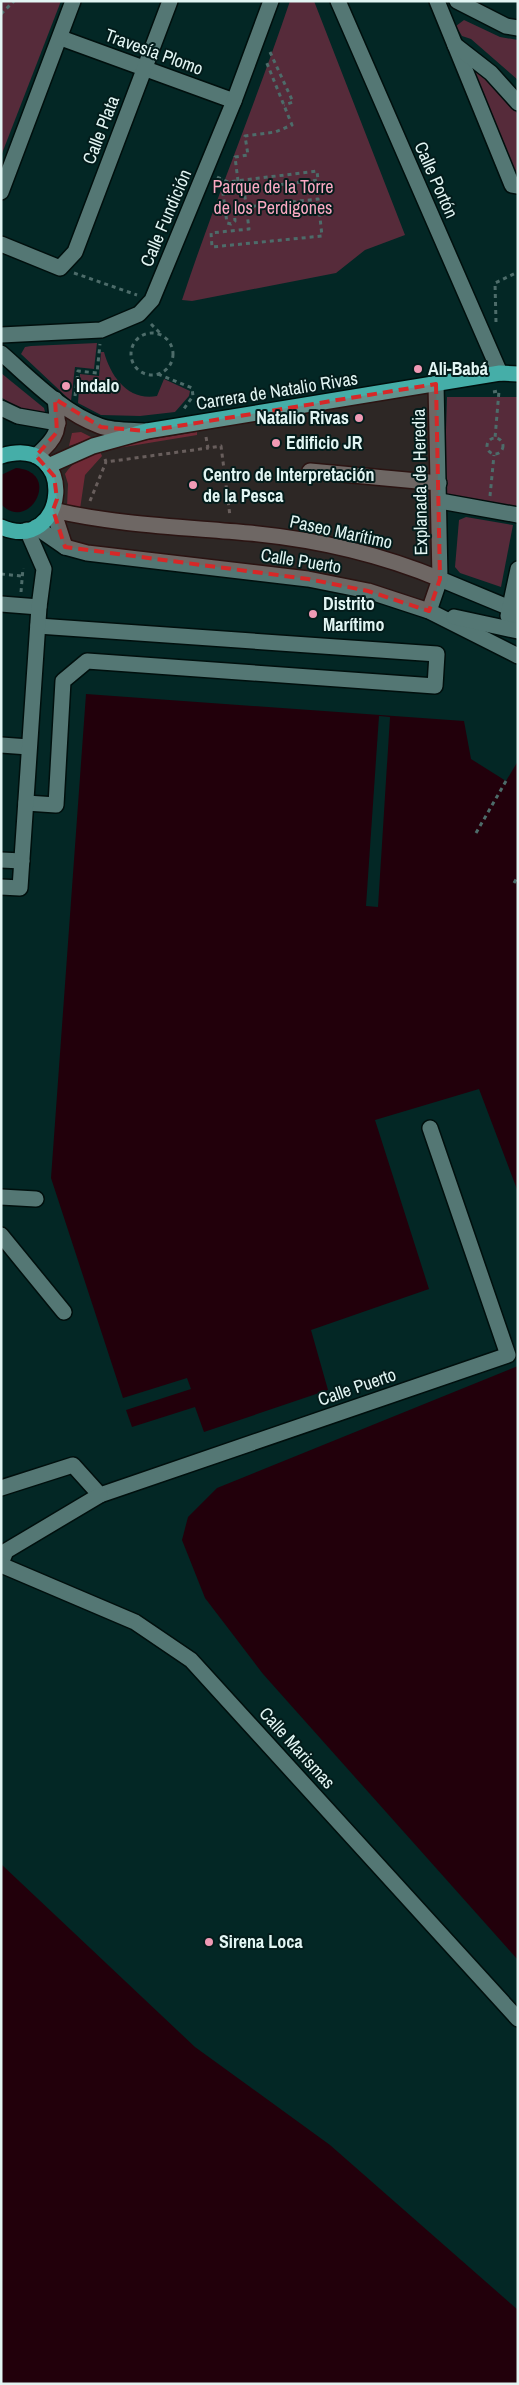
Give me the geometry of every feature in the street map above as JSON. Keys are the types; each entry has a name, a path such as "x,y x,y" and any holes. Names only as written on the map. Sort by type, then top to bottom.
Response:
{"highway":[{"name":"Carrera de Natalio Rivas","path":"48,466 101,444 147,431 500,373 518,374"},
{"path":"1,456 24,453 36,456 48,466 54,476 57,487 57,499 53,510 46,520 31,528 14,531 2,528"}],"street":[{"path":"1,192 61,38 73,1"},
{"name":"Calle Plata","path":"1,244 60,268 76,252 170,1"},
{"name":"Calle Fundición","path":"1,335 101,330 139,314 152,300 234,101 271,1"},
{"name":"Calle Portón","path":"338,1 500,373"},
{"path":"437,1 512,185 518,186"},
{"path":"457,1 506,26 518,28"},
{"name":"Travesía Plomo","path":"61,38 234,101"},
{"path":"455,45 491,73 518,103"},
{"path":"1,353 55,399 101,426 147,431"},
{"name":"Explanada de Heredia","path":"436,384 440,501 440,579"},
{"path":"36,456 50,443 57,432 55,399"},
{"path":"1,408 18,416 58,424"},
{"path":"310,471 439,483"},
{"path":"440,501 518,515"},
{"path":"53,510 65,547"},
{"name":"Paseo Marítimo","path":"53,510 106,521 251,533 334,546 414,568 514,613"},
{"path":"1,887 20,888 39,607 44,569 31,528"},
{"name":"Calle Puerto","path":"31,528 65,547 86,553 308,579 368,591 429,611 518,656"},
{"path":"440,579 429,611 511,629 518,569"},
{"path":"1,604 39,607"},
{"path":"26,803 56,805 63,681 86,661 435,686 437,654 38,626"},
{"path":"1,745 29,747"},
{"path":"1,860 22,861"},
{"name":"Calle Puerto","path":"100,1495 508,1355 430,1128"},
{"path":"1,1197 36,1199"},
{"path":"1,1235 64,1312"},
{"path":"1,1488 73,1465 100,1495 6,1551 1,1564"},
{"name":"Calle Marismas","path":"1,1564 135,1622 191,1660 518,2019"}],"path":[{"path":"1,14 14,1"},
{"path":"238,181 235,157 248,155 245,136 275,132 292,125 266,63 272,43"},
{"path":"270,52 292,102 284,105"},
{"path":"205,172 228,182 317,171 318,180 244,189 246,207 249,229 211,233 212,247 322,236 318,199 246,207 234,208 235,221 231,224 227,223 221,179"},
{"path":"496,330 495,283 518,272"},
{"path":"83,276 134,294"},
{"path":"158,374 169,365 173,352 171,345 162,335 149,333 137,338 133,344 131,357 133,364 144,373 158,374 192,388 192,396 183,410"},
{"path":"74,406 78,371 97,373 99,352"},
{"path":"491,392 499,392 495,438"},
{"path":"204,422 208,448"},
{"path":"495,438 500,439 503,446 499,454 494,455 486,447 488,441 495,438"},
{"path":"87,518 88,508 106,462 101,444"},
{"path":"106,462 221,446 230,520"},
{"path":"489,510 494,455"},
{"path":"21,595 23,568"},
{"path":"1,574 22,576"},
{"path":"476,833 506,781"},
{"path":"514,883 518,876"}],"highlighted area":[{"path":"436,384 440,579 429,611 368,591 308,579 65,547 53,510 57,499 54,476 36,456 57,432 55,399 101,427 147,431"}],"green space":[{"path":"1,1 61,1 1,156"},
{"name":"Parque de la Torre de los Perdigones","path":"290,1 314,1 405,235 365,250 336,273 192,301 182,300 208,225"},
{"path":"464,20 500,37 518,40 518,80 471,39 462,36 456,26"},
{"path":"467,62 506,95 518,115 518,177"},
{"path":"97,343 94,369 75,367 71,401 21,354 25,347 31,346"},
{"path":"101,352 104,352 116,378 129,391 137,395 157,396 164,379 190,391 189,396 175,412 140,416 101,415 78,403 80,374 99,376"},
{"path":"1,373 44,408 45,412 30,417 1,397"},
{"path":"447,397 518,397 518,509 444,496"},
{"path":"81,432 93,438 69,446 72,433"},
{"path":"197,432 197,435 112,449 111,446"},
{"path":"99,449 102,456 85,475 80,509 67,507 68,484 65,474 75,462"},
{"path":"466,517 513,525 501,587 460,573 455,567 459,520"}],"shaded area":[{"path":"16,468 30,472 37,480 39,489 37,499 22,512 12,511 1,504 1,475"},
{"path":"86,694 464,721 471,759 506,781 518,761 518,1192 479,1089 375,1120 429,1289 311,1330 328,1390 204,1432 195,1407 132,1427 126,1410 191,1389 187,1378 123,1398 51,1178"},
{"path":"518,1366 518,1960 263,1674 205,1598 182,1540 188,1517 217,1488"},
{"path":"1,1864 195,2047 330,2145 518,2310 518,2384 1,2384"}],"pier":[{"path":"379,716 390,717 378,907 366,906"}],"place":[{"name":"Ali-Babá","path":"418,369"},
{"name":"Indalo","path":"66,386"},
{"name":"Natalio Rivas","path":"359,418"},
{"name":"Edificio JR","path":"276,443"},
{"name":"Centro de Interpretación de la Pesca","path":"193,485"},
{"name":"Distrito Marítimo","path":"313,614"},
{"name":"Sirena Loca","path":"209,1942"}]}
